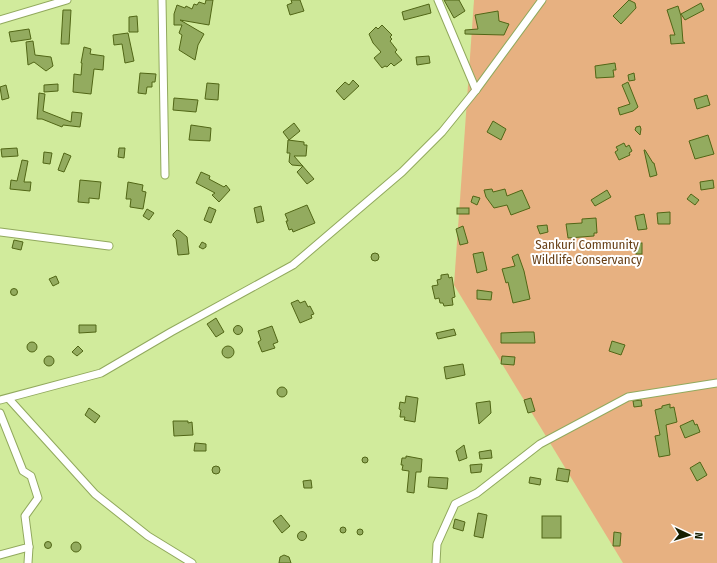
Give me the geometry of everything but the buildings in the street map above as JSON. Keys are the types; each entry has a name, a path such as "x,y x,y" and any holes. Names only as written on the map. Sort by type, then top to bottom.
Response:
{"street":[{"path":"0,20 67,0"},
{"path":"162,0 165,175"},
{"path":"438,0 476,90"},
{"path":"0,400 101,373 171,332 293,265 402,172 442,132 476,90 542,0"},
{"path":"0,232 109,246"},
{"path":"436,563 437,544 455,504 477,493 540,444 628,397 717,383"},
{"path":"9,398 42,437 95,494 148,536 192,563"},
{"path":"0,413 23,471 32,476 38,498 25,516 29,547 28,563"},
{"path":"0,555 29,547"}],"green space":[{"name":"Sankuri Community Wildlife Conservancy","path":"474,0 717,0 717,563 623,563 454,285"}]}
